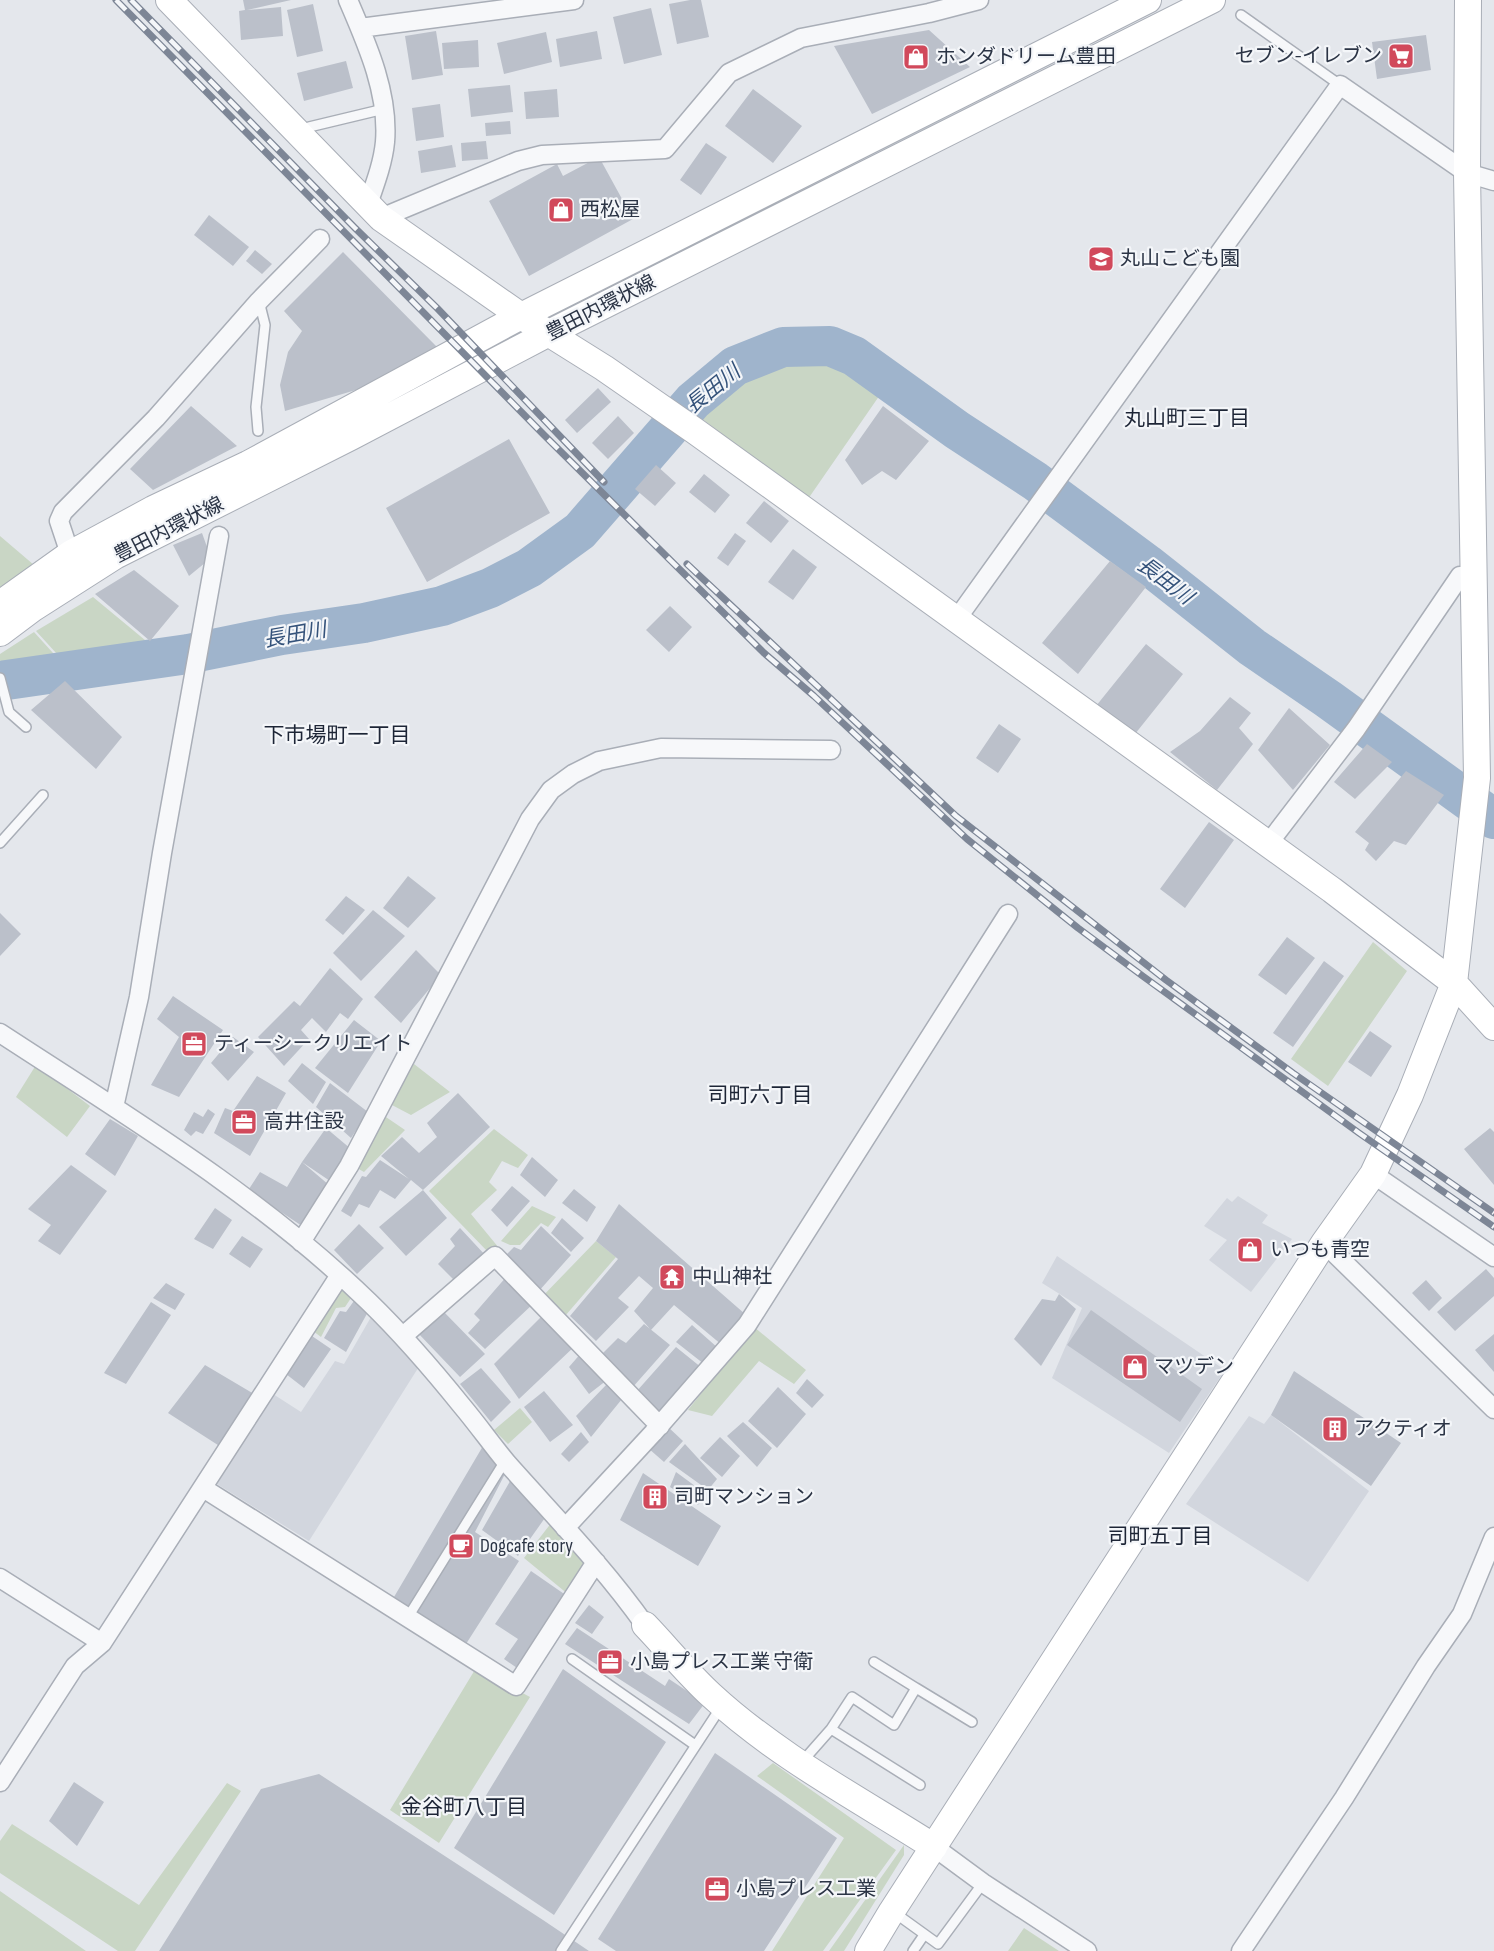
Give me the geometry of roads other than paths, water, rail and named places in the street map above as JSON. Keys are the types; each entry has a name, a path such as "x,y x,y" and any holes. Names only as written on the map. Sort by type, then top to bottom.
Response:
{"street":[{"path":"169,0 374,211 521,316 695,431 1268,844 1454,983 1494,1027"},
{"path":"348,0 382,94 384,109 385,143 374,211"},
{"path":"374,211 542,155 665,149 729,73 801,38 929,13 979,0"},
{"name":"豊田内環状線","path":"0,604 70,554 153,509 248,464 521,316 1148,0"},
{"name":"豊田内環状線","path":"0,633 32,609 115,556 351,437 549,333 1212,0"},
{"path":"868,1951 1324,1243 1373,1174 1410,1095 1454,983 1477,778 1467,173 1468,0"},
{"path":"360,28 569,1"},
{"path":"956,620 1340,85 1467,173 1494,181"},
{"path":"70,554 59,521 63,512 156,418 259,301 320,239"},
{"path":"114,1107 139,997 162,853 219,536"},
{"path":"1268,844 1356,729 1460,576 1474,577"},
{"path":"301,1242 349,1166 530,819 552,790 573,774 599,761 661,748 831,750"},
{"path":"565,1528 660,1426 747,1325 1008,914"},
{"path":"0,1034 114,1107 250,1202 340,1275 403,1336 461,1404 505,1461 596,1562 645,1625 722,1705 801,1763 934,1847 983,1883 1087,1951"},
{"path":"1373,1174 1494,1257"},
{"path":"1324,1243 1494,1409"},
{"path":"403,1336 495,1256 660,1426"},
{"path":"0,1782 75,1666 102,1643 340,1275"},
{"path":"203,1488 516,1686 596,1562"},
{"path":"1240,1951 1344,1798 1426,1666 1462,1614 1494,1537"},
{"path":"0,1578 102,1643"}],"lane":[{"path":"1240,15 1340,85"},
{"path":"309,128 384,109"},
{"path":"258,431 256,406 265,325 259,301"},
{"path":"0,678 9,712 26,727"},
{"path":"0,843 43,795"},
{"path":"408,1617 505,1461"},
{"path":"572,1659 695,1745"},
{"path":"874,1662 972,1722"},
{"path":"801,1763 831,1729 852,1697 894,1725 916,1688"},
{"path":"561,1951 722,1705"},
{"path":"831,1729 920,1785"},
{"path":"892,1911 938,1944 983,1883"},
{"path":"913,1951 924,1935"}],"waterway":[{"name":"長田川","path":"0,681 188,654 282,635 364,623 442,606 490,588 529,568 580,531 693,401 735,366 783,347 830,346 854,356 957,430 1035,481 1147,564 1252,647 1494,819"}],"railway":[{"path":"116,0 544,435 764,653 814,696 967,839 1078,928 1144,977 1359,1133 1494,1227"},
{"path":"131,0 437,308 604,482"},
{"path":"687,564 956,816 1166,980 1293,1073 1494,1213"}],"place":[{"name":"セブン-イレブン","path":"1401,56"},
{"name":"ホンダドリーム豊田","path":"916,57"},
{"name":"西松屋","path":"561,210"},
{"name":"丸山こども園","path":"1101,259"},
{"name":"ティーシークリエイト","path":"194,1044"},
{"name":"高井住設","path":"244,1122"},
{"name":"いつも青空","path":"1250,1250"},
{"name":"中山神社","path":"672,1277"},
{"name":"マツデン","path":"1135,1367"},
{"name":"アクティオ","path":"1335,1429"},
{"name":"司町マンション","path":"655,1497"},
{"name":"Dogcafe story","path":"461,1546"},
{"name":"小島プレス工業 守衛","path":"610,1662"},
{"name":"小島プレス工業","path":"717,1889"}],"district":[{"name":"丸山町三丁目","path":"1187,418"},
{"name":"下市場町一丁目","path":"337,735"},
{"name":"司町六丁目","path":"760,1095"},
{"name":"司町五丁目","path":"1160,1536"},
{"name":"金谷町八丁目","path":"464,1807"}]}
